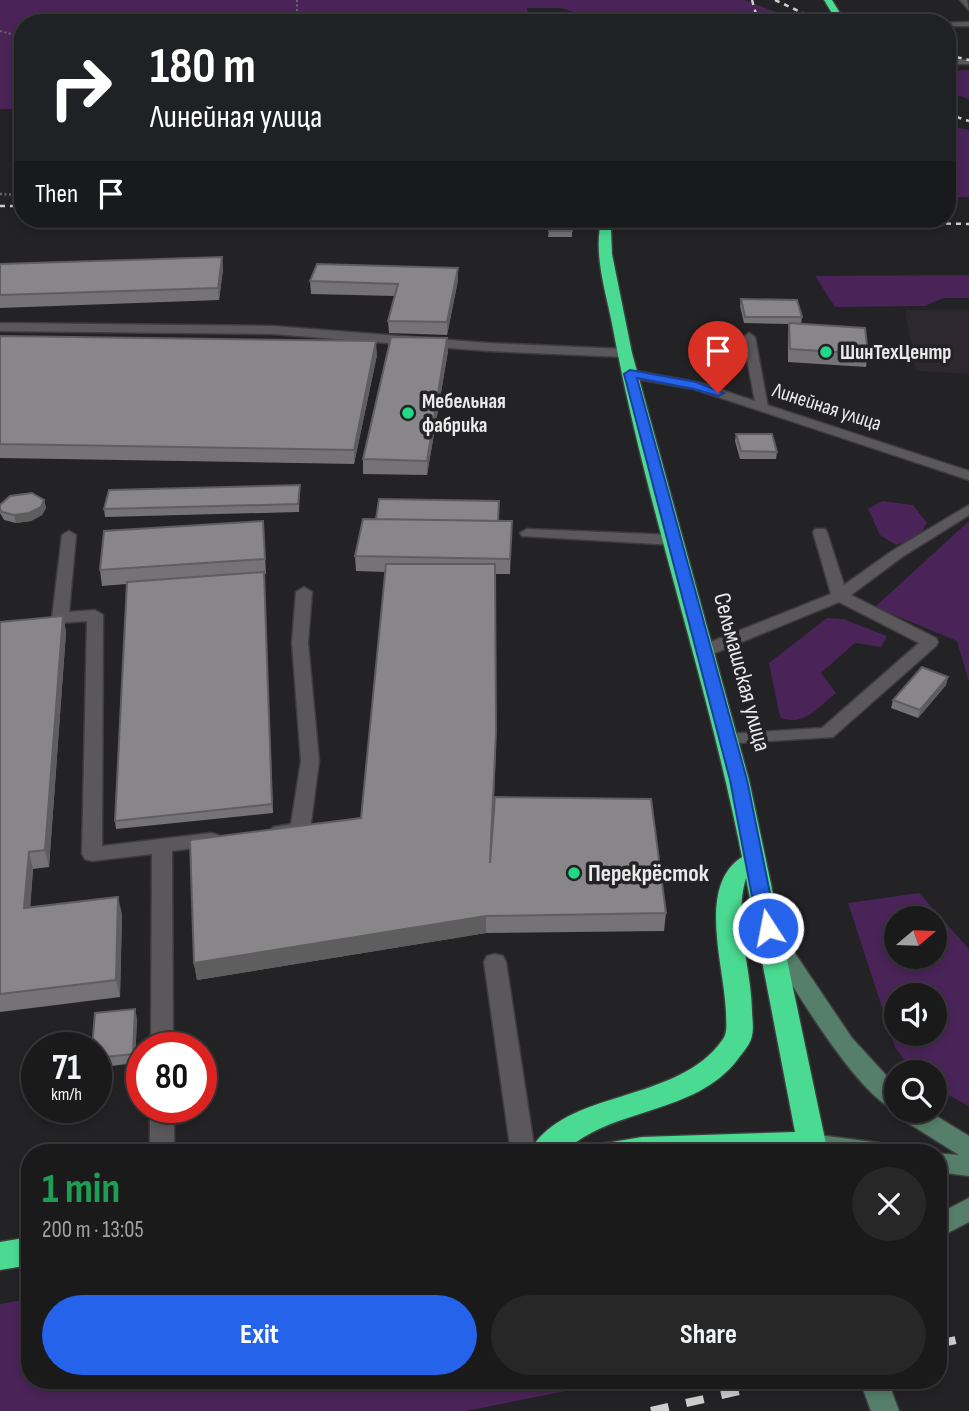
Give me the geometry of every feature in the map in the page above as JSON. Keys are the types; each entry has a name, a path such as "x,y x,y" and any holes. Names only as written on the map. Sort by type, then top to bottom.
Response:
{"highway":[{"name":"Сельмашская улица","path":"606,228 606,254 625,353 738,780 812,1144"},
{"path":"556,1144 585,1122 690,1085 724,1059 738,1037 740,1001 728,901 734,874 754,860"},
{"path":"0,1256 21,1252"}],"main road":[{"path":"768,928 828,1019 870,1076 884,1089"},
{"path":"928,1123 969,1148"},
{"path":"947,1163 969,1166"},
{"path":"947,1222 969,1209"},
{"path":"877,1389 885,1411"}],"street":[{"path":"963,0 969,8"},
{"path":"0,327 273,330 488,347 625,353"},
{"path":"749,337 762,407"},
{"name":"Линейная улица","path":"630,374 696,386 969,476"},
{"path":"704,651 840,596 897,554 969,509"},
{"path":"726,740 827,733 930,642 840,596 820,531"},
{"path":"527,533 674,540"},
{"path":"69,535 60,618 95,615 93,854 231,838"},
{"path":"258,834 300,830 310,761 300,643 304,592"},
{"path":"162,846 162,1032"},
{"path":"495,962 522,1144"},
{"path":"162,1123 162,1144"}],"shaded area":[{"path":"0,0 744,0 781,14 580,14 560,8 527,8 528,14 14,14 14,109 0,109"},
{"path":"969,70 969,99 956,94 956,71"},
{"path":"956,127 969,130 969,197 956,197"},
{"path":"969,275 969,298 943,298 925,306 835,307 815,276"},
{"path":"905,310 969,310 969,374 916,371"},
{"path":"882,501 913,505 927,523 918,538 896,545 880,535 868,509"},
{"path":"969,521 969,682 957,641 875,607"},
{"path":"827,618 843,619 887,636 881,647 855,643 821,673 836,693 816,710 796,720 780,717 769,663"},
{"path":"919,893 931,906 884,906 884,970 947,970 947,924 969,949 969,1106 947,1094 947,1060 905,1060 895,1046 947,1046 947,983 884,983 884,1013 848,903"},
{"path":"21,1300 21,1389 576,1389 466,1411 0,1411 0,1304"}],"building":[{"path":"549,228 572,228 572,231 549,231"},
{"path":"222,257 218,288 0,295 0,264"},
{"path":"317,264 458,268 447,322 388,321 398,284 310,281"},
{"path":"741,299 797,300 802,317 745,317"},
{"path":"789,323 865,328 868,354 790,349"},
{"path":"0,336 376,341 354,450 0,444"},
{"name":"Мебельная фабрика","path":"391,337 447,338 427,461 363,459"},
{"path":"736,434 772,434 777,452 741,451"},
{"path":"300,485 298,504 104,509 109,490"},
{"path":"32,493 44,500 41,507 29,513 14,515 0,509 0,505 10,496"},
{"path":"379,499 499,501 498,521 376,519"},
{"path":"363,519 512,521 510,559 355,556"},
{"path":"263,521 265,559 100,570 104,531"},
{"path":"386,564 495,564 496,732 490,863 495,797 651,799 666,913 486,916 194,963 190,840 361,818"},
{"path":"264,572 272,804 115,821 127,582"},
{"path":"63,616 45,850 29,852 24,908 118,897 116,980 0,994 0,622"},
{"path":"922,667 948,677 920,710 893,700"},
{"path":"135,1009 134,1032 126,1032 126,1055 112,1056 112,1032 93,1032 95,1013"}],"railway":[{"path":"752,0 756,14"},
{"path":"775,0 805,14"},
{"path":"956,57 969,60"},
{"path":"956,117 969,121"},
{"path":"0,206 14,206"},
{"path":"956,224 969,224"},
{"path":"947,1342 969,1337"},
{"path":"651,1411 748,1389"}],"place":[{"name":"ШинТехЦентр","path":"826,352"},
{"name":"Мебельная фабрика","path":"408,413"},
{"name":"Перекрёсток","path":"574,873"}],"route":[{"path":"718,393 696,386 630,374 738,780 768,928"}]}
